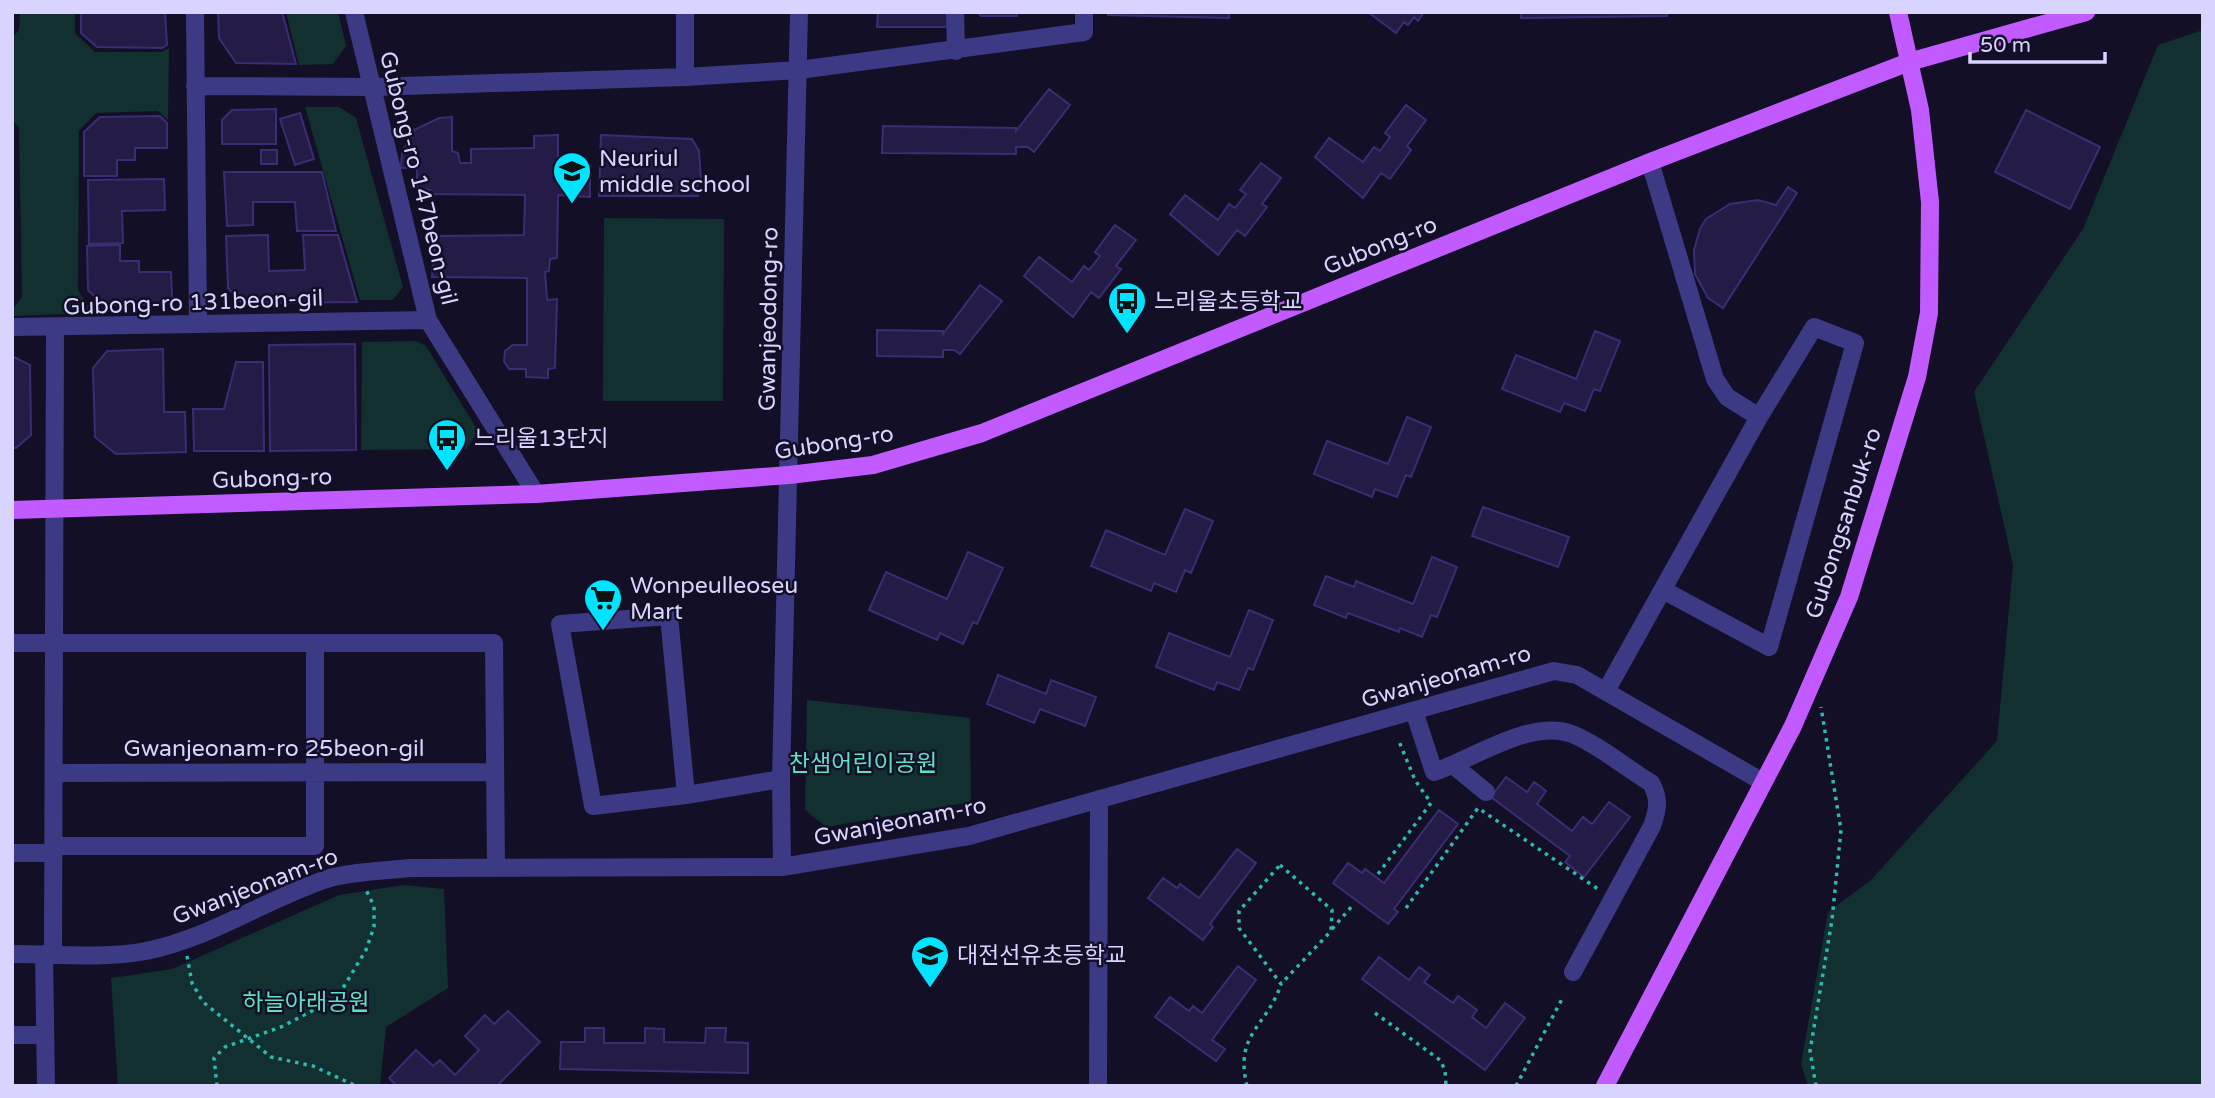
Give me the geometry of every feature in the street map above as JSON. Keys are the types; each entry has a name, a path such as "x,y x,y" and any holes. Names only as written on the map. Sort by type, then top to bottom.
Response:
{"main road":[{"name":"Gubongsanbuk-ro","path":"1605,1086 1763,782 1849,597 1917,377 1929,313 1930,202 1920,110 1898,12"},
{"name":"Gubong-ro","path":"12,510 536,494 789,475 873,465 982,433 1650,162 1909,62 2086,12"}],"street":[{"path":"195,12 198,324"},
{"name":"Gubong-ro 147beon-gil","path":"354,12 428,320 536,494"},
{"path":"685,12 685,77"},
{"name":"Gwanjeodong-ro","path":"782,867 781,779 799,12"},
{"path":"955,12 956,51"},
{"path":"195,86 372,87 685,77 799,70 1084,32 1084,12"},
{"path":"1650,162 1715,379 1727,397 1759,417"},
{"name":"Gubong-ro 131beon-gil","path":"56,509 55,327 428,320"},
{"path":"12,327 55,327"},
{"path":"1606,691 1759,417 1814,327 1855,344 1769,648 1663,590"},
{"path":"46,1086 45,1035 53,850 56,509"},
{"path":"686,795 669,616 560,624 593,806 686,795 781,779"},
{"path":"12,643 494,643 496,867"},
{"path":"12,853 314,846 315,643"},
{"name":"Gwanjeonam-ro","path":"12,954 101,956 181,942 333,877 410,868 782,867 970,836 1554,671 1577,674 1763,782"},
{"path":"1414,710 1434,772 1523,734 1559,731 1572,734 1651,783 1658,796 1658,809 1652,826 1573,972"},
{"path":"1453,765 1486,792"},
{"name":"Gwanjeonam-ro 25beon-gil","path":"54,772 495,772"},
{"path":"1098,1086 1099,799"},
{"path":"12,1035 45,1035"}],"path":[{"path":"1815,674 1841,830 1832,920 1810,1051 1816,1086"},
{"path":"1378,874 1431,803 1415,780 1398,739"},
{"path":"1406,908 1478,808 1605,894"},
{"path":"1281,984 1239,928 1239,911 1280,864 1332,910 1331,931"},
{"path":"217,1086 214,1058 225,1047 281,1027 337,998 366,950 374,927 374,906 363,883"},
{"path":"1247,1086 1242,1056 1248,1040 1277,995 1281,984 1353,905"},
{"path":"181,942 191,966 192,983 203,1002 271,1057 313,1066 356,1086"},
{"path":"1516,1086 1562,999"},
{"path":"1375,1013 1440,1060 1445,1070 1446,1086"}],"green space":[{"path":"20,12 75,12 75,33 95,52 161,52 169,48 168,120 158,111 96,113 79,131 78,290 92,313 12,316 12,310 22,297 19,127 12,120 12,38 19,30"},
{"path":"286,12 338,12 346,46 333,64 299,65"},
{"path":"2203,30 2203,1086 1808,1086 1801,1064 1828,912 1870,881 1997,741 2013,565 1974,392 2083,229 2158,45"},
{"path":"305,107 339,107 356,118 403,287 393,300 360,300"},
{"path":"604,218 724,219 723,401 603,401"},
{"path":"416,341 426,346 478,431 466,449 361,450 362,342"},
{"name":"찬샘어린이공원","path":"807,700 970,718 971,802 826,827 805,810"},
{"name":"하늘아래공원","path":"403,885 444,889 448,988 386,1027 380,1086 118,1086 111,978 172,969 339,895"}],"building":[{"path":"81,12 165,12 167,45 162,48 97,47 81,33"},
{"path":"218,12 282,12 296,64 236,63 219,38"},
{"path":"878,12 951,12 950,24 945,27 877,27"},
{"path":"978,12 1017,12 1017,16 981,16"},
{"path":"1108,12 1229,12 1229,18 1108,15"},
{"path":"1368,12 1424,12 1418,21 1414,17 1408,25 1404,22 1396,33"},
{"path":"1521,12 1667,12 1667,16 1521,18"},
{"path":"1049,89 1070,105 1034,152 1028,147 1016,147 1016,154 882,153 883,126 1016,128 1016,131"},
{"path":"1406,105 1426,120 1407,146 1411,150 1390,179 1381,173 1363,198 1315,157 1329,138 1363,162 1374,147 1380,151 1390,137 1385,133"},
{"path":"276,109 276,144 222,144 222,120 232,110"},
{"path":"2026,110 2100,147 2070,209 1995,172"},
{"path":"300,113 314,159 295,165 280,119"},
{"path":"160,116 167,123 167,148 135,148 135,160 117,160 117,176 84,176 84,132 100,117"},
{"path":"452,117 452,151 458,153 460,163 471,163 471,149 534,148 534,136 558,135 558,172 590,173 590,197 558,195 557,258 550,259 549,271 545,272 547,300 557,299 555,368 548,369 548,378 526,377 526,369 509,369 504,361 505,351 513,345 527,345 527,278 432,277 435,236 524,235 525,195 429,194 430,190 417,189 417,168 401,168 402,153 414,130 439,118"},
{"path":"601,135 692,139 699,151 701,181 696,188 698,196 599,196"},
{"path":"261,150 277,150 277,164 261,164"},
{"path":"1261,163 1281,178 1262,204 1267,207 1245,236 1237,230 1218,255 1170,214 1185,195 1218,220 1229,204 1235,208 1246,194 1240,190"},
{"path":"224,172 322,172 336,231 297,231 295,202 253,202 253,225 227,226"},
{"path":"164,179 165,210 122,211 123,243 89,244 88,180"},
{"path":"1788,187 1797,193 1723,308 1708,298 1695,274 1694,250 1700,229 1706,219 1730,204 1758,200 1776,205"},
{"path":"1115,225 1136,240 1116,266 1121,269 1099,298 1091,292 1073,317 1024,276 1039,257 1072,282 1084,266 1089,270 1100,256 1095,252"},
{"path":"268,235 269,271 305,270 303,235 338,235 357,302 242,303 228,288 226,236"},
{"path":"120,245 120,261 139,261 139,272 171,272 172,297 165,304 104,305 88,290 87,246"},
{"path":"980,285 1002,301 960,354 954,350 943,350 943,357 877,356 877,330 943,331 943,334"},
{"path":"1595,331 1620,341 1600,391 1594,389 1585,411 1564,403 1560,412 1502,389 1516,355 1576,379"},
{"path":"355,344 356,450 270,451 269,345"},
{"path":"163,349 164,412 185,412 186,452 116,454 95,437 93,368 107,351"},
{"path":"12,356 30,365 31,435 16,448 12,448"},
{"path":"236,362 263,362 264,451 194,451 193,409 224,409"},
{"path":"1407,417 1431,427 1411,477 1406,475 1397,497 1375,489 1372,497 1314,474 1327,441 1388,464"},
{"path":"1483,507 1569,537 1558,567 1472,536"},
{"path":"1185,509 1213,521 1191,573 1185,570 1176,592 1154,583 1151,591 1091,566 1106,530 1165,555"},
{"path":"968,552 1003,568 977,624 973,622 963,644 940,633 937,640 869,610 886,572 947,599"},
{"path":"1432,557 1457,567 1437,617 1431,615 1422,637 1400,628 1399,632 1348,613 1346,618 1314,605 1326,576 1354,587 1356,581 1413,604"},
{"path":"1249,610 1273,620 1253,670 1248,668 1239,690 1217,682 1214,690 1156,667 1169,633 1230,657"},
{"path":"998,675 1046,694 1051,680 1096,697 1085,726 1040,709 1034,723 987,704"},
{"path":"1506,777 1527,792 1534,782 1546,791 1537,804 1572,831 1583,817 1592,824 1609,802 1630,817 1584,877 1565,862 1570,856 1491,797"},
{"path":"1439,810 1458,824 1394,909 1398,912 1388,924 1333,883 1348,863 1362,873 1365,869 1384,883"},
{"path":"1237,849 1256,863 1210,924 1213,927 1203,940 1148,898 1163,878 1177,888 1180,884 1199,898"},
{"path":"1379,957 1409,980 1419,967 1430,975 1424,982 1453,1003 1458,996 1477,1010 1472,1017 1486,1028 1505,1003 1525,1018 1485,1070 1362,979"},
{"path":"1238,966 1256,980 1212,1040 1225,1049 1216,1061 1155,1017 1170,997 1189,1011 1193,1006 1202,1013"},
{"path":"508,1011 540,1042 497,1086 397,1086 389,1078 416,1050 433,1066 440,1060 455,1075 479,1050 465,1036 485,1015 494,1024"},
{"path":"585,1028 604,1028 604,1043 645,1043 645,1028 664,1029 664,1042 705,1043 706,1028 726,1028 725,1042 748,1043 748,1073 560,1069 561,1042 585,1042"}],"place":[{"name":"Neuriul middle school","path":"572,205"},
{"name":"느리울초등학교","path":"1127,335"},
{"name":"느리울13단지","path":"447,472"},
{"name":"Wonpeulleoseu Mart","path":"603,632"},
{"name":"대전선유초등학교","path":"930,989"}]}
